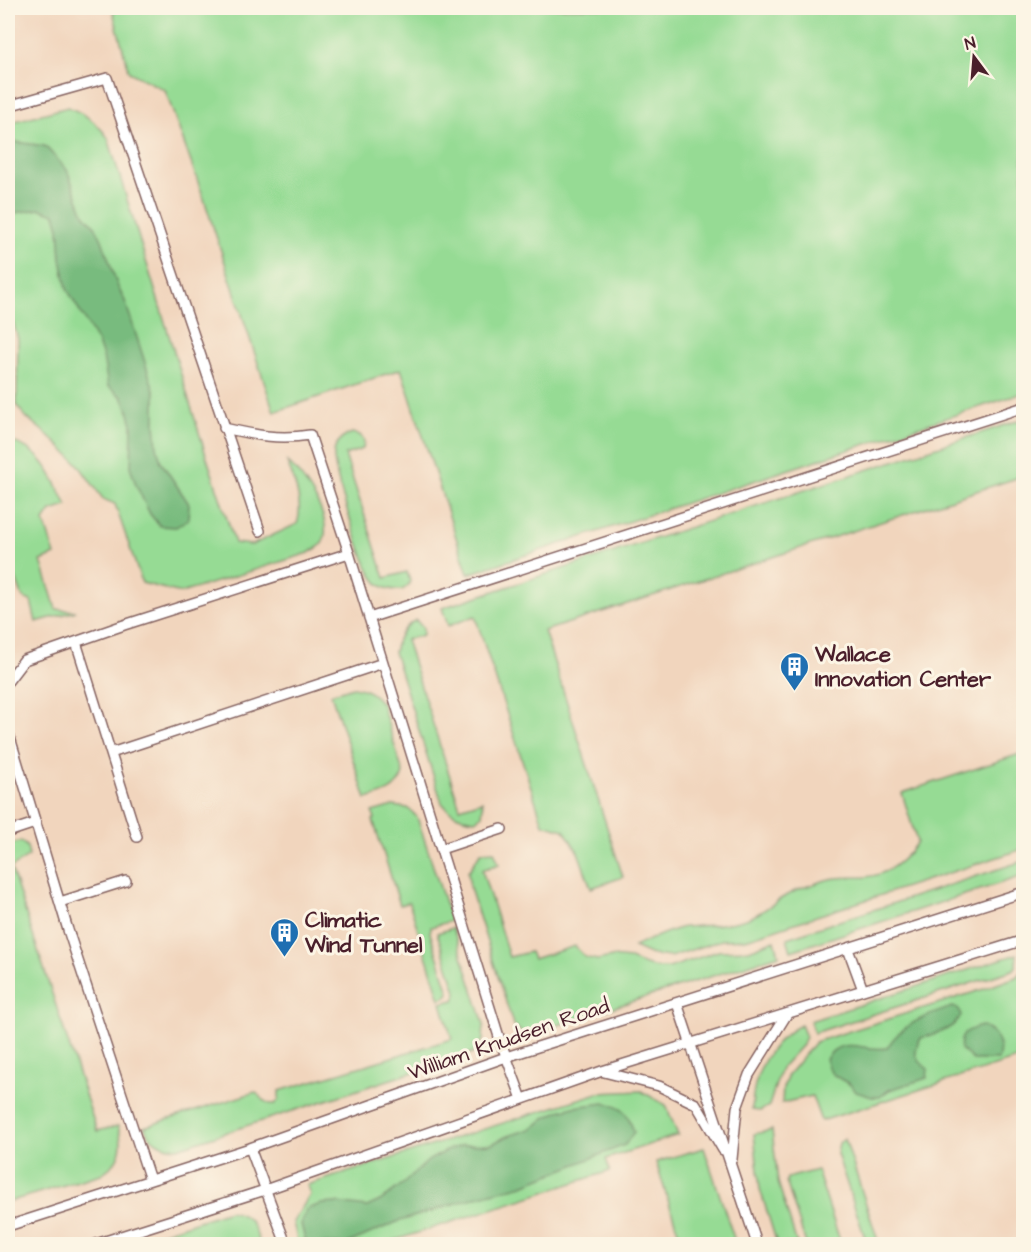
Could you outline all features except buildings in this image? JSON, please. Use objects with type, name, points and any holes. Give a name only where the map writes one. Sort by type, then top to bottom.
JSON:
[{"type":"lane","points":[[8,106],[107,78],[260,531]]},
{"type":"lane","points":[[369,618],[1023,407]]},
{"type":"lane","points":[[224,428],[268,438],[310,435],[506,1057],[522,1099]]},
{"type":"lane","points":[[8,681],[24,660],[124,625],[349,553]]},
{"type":"lane","points":[[76,642],[137,837]]},
{"type":"lane","points":[[111,753],[383,663]]},
{"type":"lane","points":[[8,731],[35,823],[150,1180]]},
{"type":"lane","points":[[8,832],[35,823]]},
{"type":"lane","points":[[441,849],[502,829]]},
{"type":"lane","points":[[60,902],[126,881]]},
{"type":"lane","name":"William Knudsen Road","points":[[8,1226],[250,1148],[506,1057],[1023,893]]},
{"type":"lane","points":[[96,1245],[265,1190],[602,1071],[1023,940]]},
{"type":"lane","points":[[848,948],[862,990]]},
{"type":"lane","points":[[677,1002],[757,1245]]},
{"type":"lane","points":[[732,1165],[737,1108],[749,1075],[787,1014]]},
{"type":"lane","points":[[602,1071],[659,1086],[696,1104],[732,1165]]},
{"type":"lane","points":[[250,1148],[285,1245]]},
{"type":"shaded area","points":[[8,8],[1023,8],[1023,1244],[8,1244]]},
{"type":"green space","points":[[112,8],[1023,8],[1023,393],[468,574],[401,369],[274,412],[203,196],[165,90],[129,72]]},
{"type":"green space","points":[[68,107],[90,119],[108,138],[235,543],[252,545],[297,524],[299,500],[287,462],[309,488],[322,512],[325,524],[325,535],[321,545],[309,553],[181,593],[142,583],[115,504],[103,499],[78,464],[17,406],[18,339],[8,304],[8,123]]},
{"type":"green space","points":[[8,141],[45,146],[67,170],[84,214],[95,226],[102,240],[155,393],[157,447],[161,462],[189,504],[188,519],[176,527],[160,526],[150,514],[136,485],[131,470],[132,424],[128,410],[122,397],[108,386],[103,356],[97,341],[67,289],[55,214],[40,209],[8,214]]},
{"type":"green space","points":[[1023,419],[1023,476],[544,631],[623,877],[591,888],[578,852],[564,830],[543,824],[475,616],[448,626],[442,608]]},
{"type":"green space","points":[[352,433],[360,435],[364,441],[363,449],[345,455],[385,578],[407,572],[410,581],[408,586],[402,590],[381,586],[376,581],[364,558],[350,518],[338,478],[334,453],[340,440]]},
{"type":"green space","points":[[8,441],[19,444],[38,457],[57,485],[67,506],[51,511],[44,521],[55,555],[41,561],[56,609],[76,611],[36,622],[31,601],[23,598],[8,557]]},
{"type":"green space","points":[[416,620],[423,628],[423,635],[406,640],[460,808],[482,801],[482,815],[475,820],[457,815],[442,803],[394,652],[401,633]]},
{"type":"green space","points":[[353,687],[370,692],[382,704],[403,773],[394,788],[366,799],[331,694]]},
{"type":"green space","points":[[1023,753],[1023,849],[746,939],[722,940],[670,957],[652,955],[634,947],[679,928],[726,924],[746,919],[791,893],[826,880],[874,876],[889,870],[902,860],[917,842],[902,793]]},
{"type":"green space","points":[[393,806],[408,808],[417,817],[451,921],[431,927],[430,933],[449,992],[440,999],[409,902],[400,905],[373,820],[375,819],[372,812]]},
{"type":"green space","points":[[21,841],[27,847],[29,856],[11,868],[97,1131],[118,1126],[121,1148],[117,1160],[101,1174],[8,1202],[8,845]]},
{"type":"green space","points":[[494,851],[499,864],[482,870],[509,957],[530,952],[533,959],[575,946],[585,957],[597,960],[612,957],[630,959],[658,968],[669,968],[718,951],[749,950],[775,940],[779,955],[530,1034],[520,1031],[513,1024],[470,888],[468,872],[481,852]]},
{"type":"green space","points":[[1023,861],[1023,876],[791,951],[787,938]]},
{"type":"green space","points":[[453,928],[484,1024],[483,1040],[475,1052],[178,1148],[158,1143],[147,1132],[144,1127],[255,1092],[266,1102],[275,1104],[279,1099],[279,1091],[452,1039],[441,1003],[454,1000],[457,994],[437,933]]},
{"type":"green space","points":[[1017,954],[1016,967],[1013,970],[814,1033],[810,1021]]},
{"type":"green space","points":[[1023,970],[1023,1057],[821,1121],[812,1096],[782,1103],[783,1088],[788,1075],[815,1042],[981,990],[1016,977]]},
{"type":"green space","points":[[952,1007],[959,1009],[961,1016],[957,1021],[943,1031],[921,1038],[917,1047],[918,1059],[928,1069],[927,1078],[889,1090],[880,1097],[872,1097],[856,1092],[848,1083],[835,1076],[828,1067],[826,1059],[839,1047],[887,1048],[907,1027]]},
{"type":"green space","points":[[801,1025],[806,1037],[802,1045],[781,1068],[769,1106],[760,1111],[752,1110],[755,1085],[764,1061],[780,1040]]},
{"type":"green space","points":[[982,1026],[998,1040],[1000,1048],[998,1060],[973,1060],[961,1049],[963,1036]]},
{"type":"green space","points":[[641,1091],[666,1105],[678,1135],[606,1159],[610,1171],[383,1244],[298,1244],[293,1222],[310,1195],[307,1185],[598,1093]]},
{"type":"green space","points":[[604,1103],[621,1109],[629,1120],[634,1132],[625,1145],[523,1185],[397,1222],[346,1244],[311,1244],[305,1240],[301,1224],[307,1209],[321,1204],[336,1203],[367,1207],[380,1201],[429,1160],[448,1150],[463,1145],[492,1144],[533,1128],[545,1118],[559,1111]]},
{"type":"green space","points":[[772,1130],[778,1182],[797,1244],[777,1244],[760,1189],[754,1134]]},
{"type":"green space","points":[[845,1139],[879,1244],[867,1244],[837,1154],[839,1143]]},
{"type":"green space","points":[[704,1148],[736,1244],[682,1244],[656,1162]]},
{"type":"green space","points":[[817,1170],[841,1244],[806,1244],[786,1181],[787,1178]]},
{"type":"green space","points":[[229,1211],[248,1218],[256,1231],[260,1244],[128,1244]]},
{"type":"place","name":"Wallace Innovation Center","points":[[794,692]]},
{"type":"place","name":"Climatic Wind Tunnel","points":[[284,958]]}]
